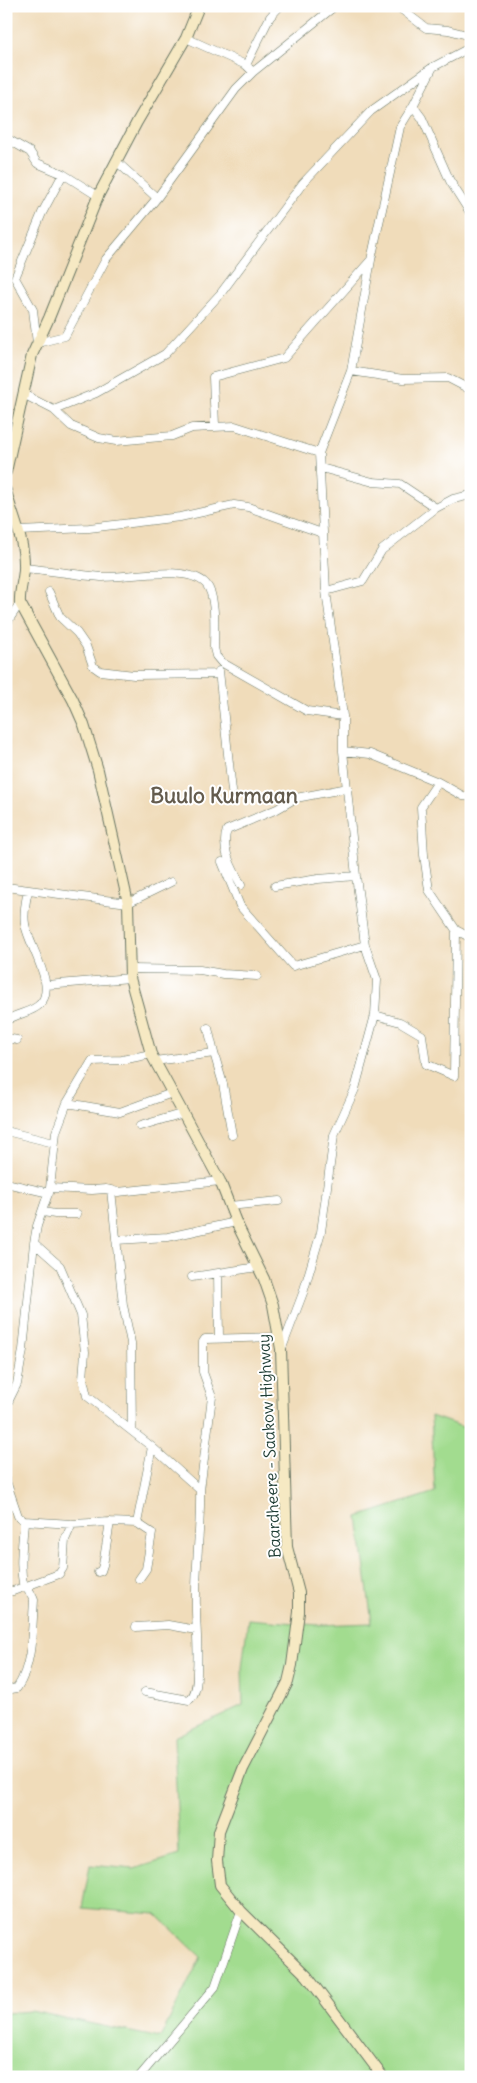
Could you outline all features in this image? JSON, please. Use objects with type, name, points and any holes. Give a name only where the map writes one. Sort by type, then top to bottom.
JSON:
[{"type":"main road","points":[[6,472],[26,373],[37,343],[98,196],[137,122],[186,38],[199,6]]},
{"type":"main road","points":[[6,491],[11,514],[18,531],[24,568],[19,590],[20,603]]},
{"type":"main road","name":"Baardheere - Saakow Highway","points":[[20,603],[61,676],[84,725],[98,770],[128,903],[130,974],[153,1058],[220,1181],[236,1222],[258,1267],[273,1306],[281,1349],[287,1548],[299,1593],[299,1612],[288,1682],[243,1769],[219,1831],[218,1861],[220,1885],[241,1911],[307,1976],[383,2077]]},
{"type":"street","points":[[246,64],[270,17],[280,6]]},
{"type":"street","points":[[15,278],[33,310],[37,343],[65,336],[106,259],[157,198],[236,89],[253,72],[335,6]]},
{"type":"street","points":[[397,6],[426,28],[448,30],[471,36]]},
{"type":"street","points":[[186,38],[246,64],[253,72]]},
{"type":"street","points":[[54,410],[96,393],[165,354],[221,293],[304,183],[371,110],[433,67],[471,47]]},
{"type":"street","points":[[281,1349],[303,1293],[321,1232],[334,1135],[355,1089],[375,1015],[378,980],[365,945],[356,876],[343,751],[343,716],[326,591],[319,453],[351,371],[371,260],[400,127],[433,67]]},
{"type":"street","points":[[413,106],[422,118],[450,181],[471,214]]},
{"type":"street","points":[[6,138],[30,152],[37,163],[63,174],[98,196]]},
{"type":"street","points":[[116,161],[157,198]]},
{"type":"street","points":[[15,278],[42,213],[63,174]]},
{"type":"street","points":[[215,426],[213,377],[284,358],[371,260]]},
{"type":"street","points":[[6,278],[15,278]]},
{"type":"street","points":[[351,371],[403,379],[448,378],[471,390]]},
{"type":"street","points":[[23,394],[54,410],[71,426],[99,438],[116,441],[172,436],[192,428],[236,426],[319,453]]},
{"type":"street","points":[[321,468],[373,482],[400,484],[436,508]]},
{"type":"street","points":[[326,591],[363,581],[382,550],[436,508],[453,499],[471,495]]},
{"type":"street","points":[[18,531],[89,528],[180,517],[234,504],[248,507],[322,533]]},
{"type":"street","points":[[24,568],[101,577],[183,574],[200,578],[208,586],[212,600],[214,648],[216,656],[221,662],[308,711],[343,716]]},
{"type":"street","points":[[49,592],[60,617],[77,633],[86,646],[93,666],[100,671],[134,675],[219,674]]},
{"type":"street","points":[[6,624],[20,603]]},
{"type":"street","points":[[221,662],[219,674],[232,791]]},
{"type":"street","points":[[343,751],[370,754],[438,782],[463,796],[471,797]]},
{"type":"street","points":[[438,782],[421,807],[424,855],[430,890],[456,930],[471,938]]},
{"type":"street","points":[[241,885],[225,846],[224,839],[227,830],[277,809],[296,798],[348,788]]},
{"type":"street","points":[[222,862],[240,906],[293,966],[365,945]]},
{"type":"street","points":[[275,886],[318,879],[356,876]]},
{"type":"street","points":[[6,887],[128,903],[171,882]]},
{"type":"street","points":[[6,1021],[38,1006],[42,1002],[47,985],[25,925],[28,890]]},
{"type":"street","points":[[375,1015],[400,1022],[422,1035],[426,1064],[454,1076],[456,930]]},
{"type":"street","points":[[47,985],[130,974],[200,970],[222,974],[257,976]]},
{"type":"street","points":[[208,1028],[222,1077],[232,1135]]},
{"type":"street","points":[[6,1038],[17,1040]]},
{"type":"street","points":[[6,1406],[17,1384],[23,1350],[34,1243],[50,1190],[56,1132],[67,1103],[92,1062],[214,1053]]},
{"type":"street","points":[[67,1103],[120,1112],[172,1093]]},
{"type":"street","points":[[140,1126],[184,1113]]},
{"type":"street","points":[[6,1131],[54,1142]]},
{"type":"street","points":[[6,1183],[50,1190],[111,1190],[118,1192],[220,1181]]},
{"type":"street","points":[[111,1190],[124,1305],[131,1343],[132,1431]]},
{"type":"street","points":[[229,1206],[279,1201]]},
{"type":"street","points":[[43,1212],[77,1214]]},
{"type":"street","points":[[116,1240],[168,1237],[236,1222]]},
{"type":"street","points":[[34,1243],[60,1266],[81,1315],[85,1352],[83,1379],[87,1396],[152,1447],[200,1490]]},
{"type":"street","points":[[192,1277],[258,1267]]},
{"type":"street","points":[[218,1274],[219,1338]]},
{"type":"street","points":[[145,1692],[189,1700],[192,1697],[198,1670],[196,1630],[200,1490],[212,1397],[203,1372],[202,1344],[205,1339],[279,1337]]},
{"type":"street","points":[[137,1523],[152,1447]]},
{"type":"street","points":[[6,1480],[18,1516],[24,1521],[72,1524],[137,1523],[152,1533],[146,1569],[139,1579]]},
{"type":"street","points":[[6,1690],[17,1688],[24,1678],[34,1600],[24,1586],[22,1557],[24,1521]]},
{"type":"street","points":[[98,1572],[101,1571],[103,1566],[110,1522]]},
{"type":"street","points":[[6,1591],[13,1591],[59,1574],[63,1568],[65,1540],[72,1524]]},
{"type":"street","points":[[136,1627],[168,1625],[196,1630]]},
{"type":"street","points":[[139,2077],[215,1986],[241,1911]]},
{"type":"green space","points":[[431,1416],[471,1430],[471,2077],[6,2077],[6,2013],[31,2011],[160,2038],[201,1957],[156,1914],[82,1908],[90,1865],[134,1869],[179,1855],[174,1737],[243,1705],[242,1668],[248,1619],[318,1625],[372,1623],[358,1517],[435,1492]]},
{"type":"district","name":"Buulo Kurmaan","points":[[224,795]]}]
